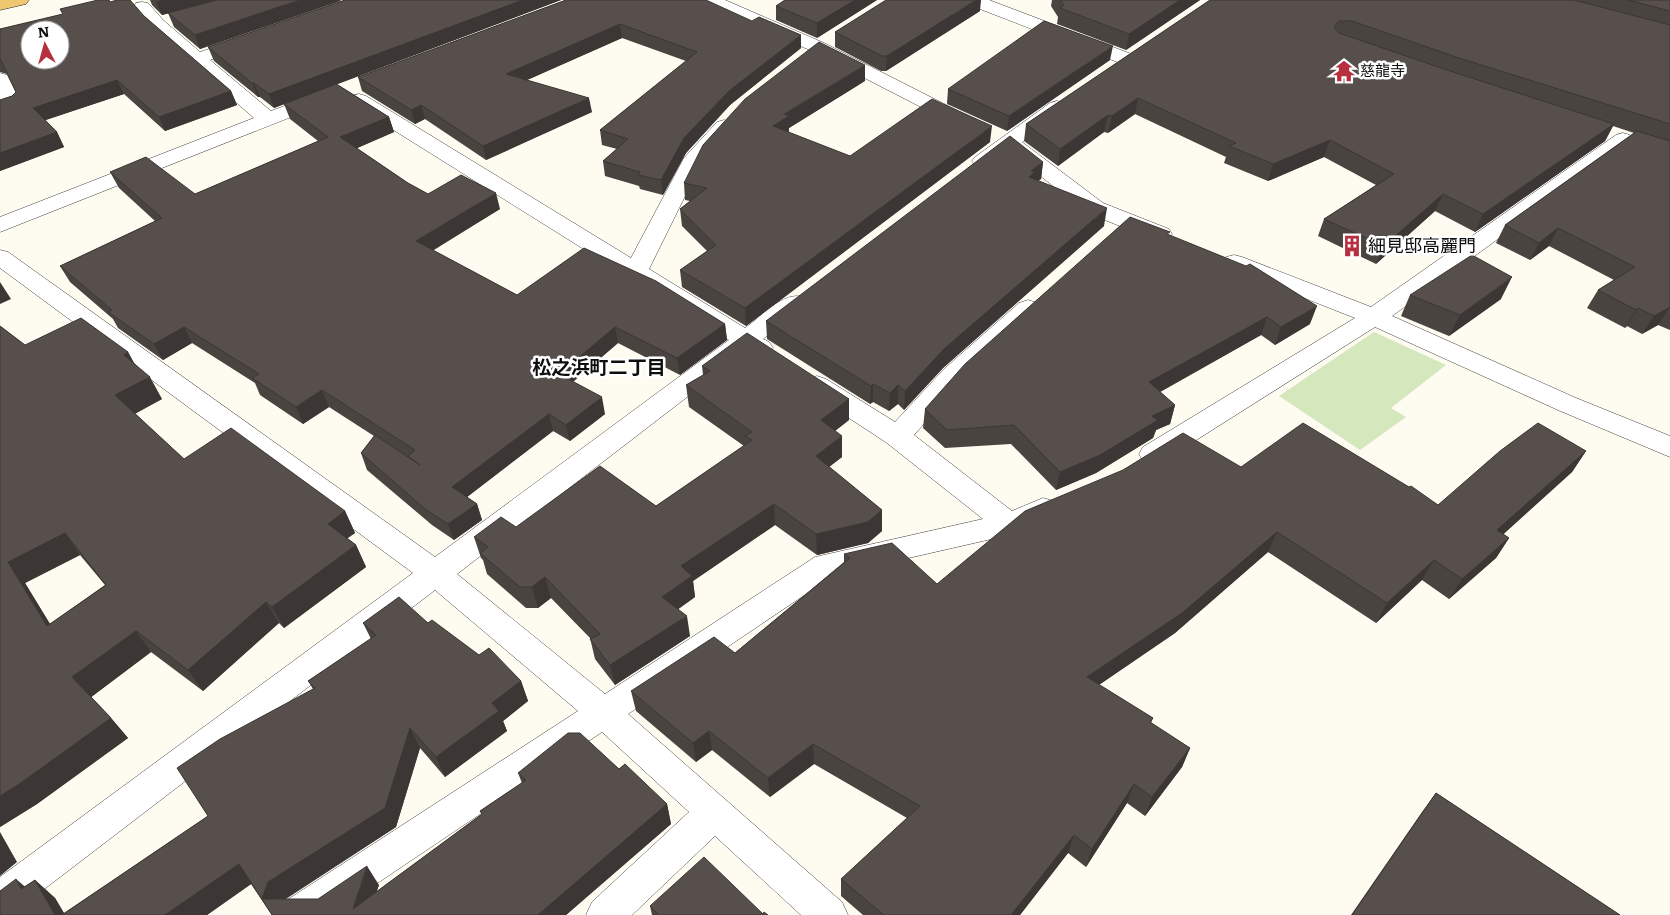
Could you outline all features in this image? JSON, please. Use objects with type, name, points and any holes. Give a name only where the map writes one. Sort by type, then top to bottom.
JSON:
[{"type":"main road","points":[[0,5],[20,0]]},
{"type":"street","points":[[710,0],[818,47],[925,103],[991,133],[1096,208],[1182,242]]},
{"type":"street","points":[[973,0],[1127,59]]},
{"type":"street","points":[[142,7],[157,24],[199,58],[268,120]]},
{"type":"street","points":[[157,24],[176,18]]},
{"type":"street","points":[[199,58],[264,36]]},
{"type":"street","points":[[1103,76],[1150,43]]},
{"type":"street","points":[[0,79],[12,105],[0,109]]},
{"type":"street","points":[[0,225],[351,87],[636,271],[897,436],[1009,524]]},
{"type":"street","points":[[960,177],[991,133],[1079,92]]},
{"type":"street","points":[[636,271],[694,158],[738,110]]},
{"type":"street","points":[[1132,466],[1374,317],[1623,139]]},
{"type":"street","points":[[1105,240],[1126,220]]},
{"type":"street","points":[[1218,256],[1374,317],[1558,400],[1670,447]]},
{"type":"street","points":[[0,257],[435,573],[603,712],[829,915]]},
{"type":"street","points":[[0,900],[818,285]]},
{"type":"street","points":[[897,436],[953,375],[1047,291]]},
{"type":"street","points":[[298,915],[826,565],[1009,524],[1072,497]]},
{"type":"street","points":[[605,915],[714,812]]},
{"type":"green space","points":[[1374,332],[1446,365],[1391,408],[1406,417],[1360,450],[1279,396]]},
{"type":"building","points":[[98,0],[109,0],[110,2],[130,0],[144,16],[231,91],[159,117],[117,80],[33,108],[57,132],[0,153],[0,100],[12,96],[16,92],[0,60],[0,29],[20,24],[20,70],[70,70],[70,20],[38,20],[63,14],[60,9]]},
{"type":"building","points":[[217,0],[300,0],[195,35],[168,13]]},
{"type":"building","points":[[345,0],[523,0],[269,94],[252,83],[208,47]]},
{"type":"building","points":[[566,0],[706,0],[752,21],[759,17],[801,35],[729,91],[684,138],[661,180],[638,175],[640,172],[603,161],[628,139],[600,130],[697,52],[620,24],[506,74],[589,98],[483,146],[421,105],[411,110],[358,77]]},
{"type":"building","points":[[785,0],[855,0],[817,23],[776,6]]},
{"type":"building","points":[[886,0],[976,0],[887,56],[882,56],[835,32]]},
{"type":"building","points":[[1060,0],[1180,0],[1129,34],[1060,8],[1064,5]]},
{"type":"building","points":[[1210,0],[1574,0],[1670,25],[1670,124],[1459,58],[1352,21],[1339,21],[1334,27],[1339,33],[1614,124],[1483,214],[1443,194],[1384,246],[1324,219],[1394,174],[1330,140],[1273,164],[1229,146],[1236,143],[1138,98],[1112,116],[1108,115],[1060,149],[1026,124]]},
{"type":"building","points":[[1628,0],[1670,0],[1670,11]]},
{"type":"building","points":[[1044,21],[1113,46],[1009,116],[948,89]]},
{"type":"building","points":[[819,42],[865,65],[784,114],[789,116],[773,126],[850,156],[932,99],[992,126],[745,308],[680,270],[716,245],[680,209],[707,188],[684,183],[703,145],[745,99]]},
{"type":"building","points":[[336,84],[389,117],[340,137],[408,183],[428,194],[461,175],[496,193],[416,241],[517,295],[584,248],[656,281],[725,324],[677,358],[615,327],[559,374],[602,397],[566,425],[549,414],[452,487],[477,504],[448,524],[425,509],[361,453],[375,435],[420,465],[408,456],[415,450],[322,390],[296,407],[252,378],[259,374],[184,327],[154,344],[108,312],[112,310],[60,266],[162,218],[110,172],[146,157],[195,194],[328,137],[284,104]]},
{"type":"building","points":[[1637,131],[1670,141],[1670,307],[1654,316],[1638,308],[1636,310],[1598,290],[1635,267],[1558,228],[1539,243],[1505,225]]},
{"type":"building","points":[[1010,136],[1043,162],[1031,171],[1035,172],[1029,177],[1107,208],[944,349],[905,391],[898,385],[890,393],[873,384],[871,386],[766,321]]},
{"type":"building","points":[[1130,217],[1170,232],[1167,234],[1246,266],[1250,264],[1317,306],[1281,327],[1267,317],[1149,382],[1175,405],[1152,416],[1158,420],[1100,455],[1060,472],[1014,425],[947,430],[925,409],[965,364]]},
{"type":"building","points":[[1472,255],[1512,277],[1460,315],[1410,295]]},
{"type":"building","points":[[81,318],[128,352],[124,355],[150,377],[115,395],[184,459],[231,428],[345,511],[328,524],[356,545],[272,607],[266,602],[188,670],[136,631],[72,677],[111,718],[0,796],[0,326],[25,345]],"holes":[[[65,533],[106,585],[47,626],[8,562]]]},
{"type":"building","points":[[747,333],[849,399],[821,420],[842,436],[816,456],[882,510],[868,522],[816,534],[774,504],[681,566],[692,576],[662,597],[687,616],[610,665],[590,639],[600,634],[545,577],[532,587],[520,587],[480,553],[488,547],[474,537],[501,517],[516,527],[600,466],[656,506],[752,440],[745,436],[752,432],[686,385],[710,371],[702,366]]},
{"type":"building","points":[[1303,423],[1409,487],[1411,486],[1438,505],[1500,451],[1538,423],[1586,451],[1497,530],[1509,538],[1462,579],[1434,560],[1387,603],[1277,532],[1182,613],[1087,677],[1153,718],[1150,722],[1190,748],[1152,797],[1134,784],[1092,849],[1074,835],[1011,915],[884,915],[841,879],[920,806],[813,744],[768,778],[709,731],[693,743],[631,691],[714,637],[735,653],[850,558],[844,554],[892,543],[937,584],[1025,511],[1123,470],[1183,433],[1241,467]]},
{"type":"building","points":[[399,597],[428,623],[432,620],[479,655],[489,648],[521,681],[492,703],[499,711],[436,757],[410,728],[385,808],[268,882],[262,899],[318,899],[367,866],[353,909],[482,814],[480,811],[526,780],[518,773],[568,733],[580,733],[619,769],[625,764],[667,804],[538,915],[272,915],[239,864],[165,915],[62,915],[208,816],[177,768],[220,739],[315,688],[308,681],[376,635],[363,623]]},
{"type":"building","points":[[1436,793],[1620,915],[1352,915]]},
{"type":"building","points":[[704,857],[763,914],[764,912],[768,915],[659,915],[650,906]]},
{"type":"building","points":[[16,879],[21,889],[35,880],[55,915],[0,915],[0,891]]},
{"type":"place","name":"慈龍寺","points":[[1344,71]]},
{"type":"place","name":"細見邸高麗門","points":[[1352,246]]},
{"type":"district","name":"松之浜町二丁目","points":[[599,367]]}]
